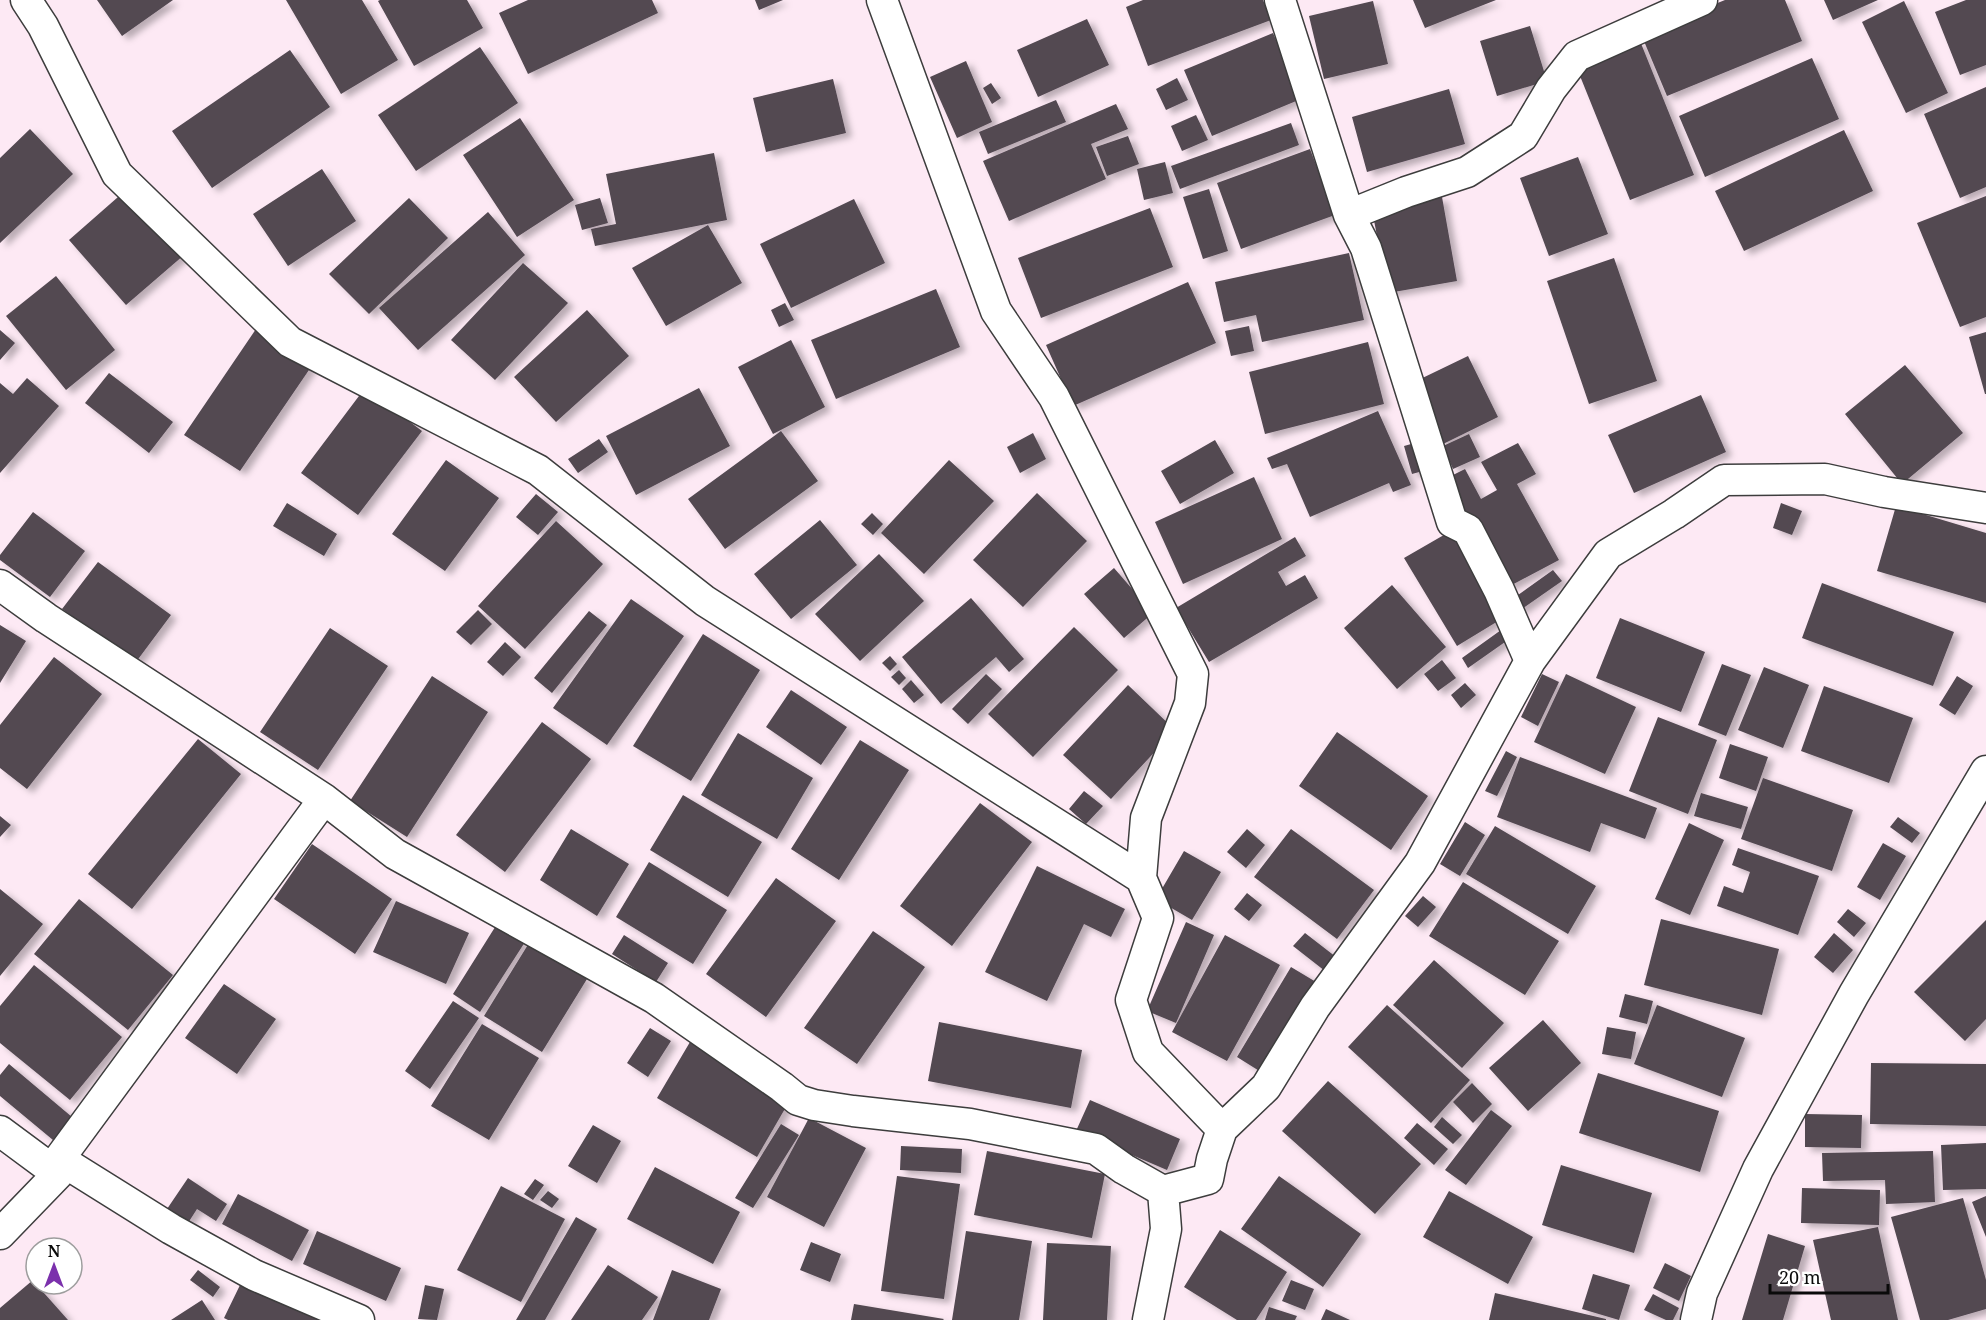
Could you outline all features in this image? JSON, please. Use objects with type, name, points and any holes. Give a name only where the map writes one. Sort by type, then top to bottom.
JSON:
[{"type":"street","points":[[26,0],[43,26],[117,174],[290,342],[538,470],[705,601],[1141,878]]},
{"type":"street","points":[[882,0],[996,311],[1054,397],[1194,674],[1190,703],[1146,818],[1141,878],[1158,918],[1131,1000],[1148,1052],[1222,1129]]},
{"type":"street","points":[[1280,0],[1349,216],[1366,248],[1452,522],[1468,530],[1499,590],[1530,661]]},
{"type":"street","points":[[1349,216],[1406,192],[1467,172],[1523,136],[1551,89],[1578,56],[1702,0]]},
{"type":"street","points":[[1166,1229],[1208,1179],[1222,1129],[1266,1087],[1315,1007],[1420,863],[1530,661],[1608,554],[1724,480],[1825,478],[1884,492],[1986,508]]},
{"type":"street","points":[[0,585],[46,618],[324,799],[395,854],[654,998],[782,1086],[798,1100],[853,1111],[970,1125],[1096,1149],[1124,1169],[1163,1191],[1208,1179]]},
{"type":"street","points":[[1696,1320],[1702,1293],[1758,1169],[1854,994],[1986,771]]},
{"type":"street","points":[[0,1234],[58,1166],[324,799]]},
{"type":"street","points":[[0,1131],[58,1166],[254,1275],[359,1320]]},
{"type":"street","points":[[1148,1320],[1166,1229],[1163,1191]]},
{"type":"building","points":[[97,0],[173,0],[122,36]]},
{"type":"building","points":[[286,0],[362,0],[398,60],[341,94]]},
{"type":"building","points":[[467,0],[483,28],[414,66],[378,1]]},
{"type":"building","points":[[528,0],[652,0],[658,13],[528,74],[499,13]]},
{"type":"building","points":[[755,0],[783,0],[759,10]]},
{"type":"building","points":[[1143,0],[1263,0],[1271,20],[1148,66],[1126,7]]},
{"type":"building","points":[[1413,0],[1496,0],[1425,28]]},
{"type":"building","points":[[1725,0],[1785,0],[1802,41],[1667,96],[1641,34]]},
{"type":"building","points":[[1824,0],[1878,0],[1833,20]]},
{"type":"building","points":[[1966,0],[1986,0],[1986,65],[1960,75],[1935,12]]},
{"type":"building","points":[[1373,1],[1388,64],[1324,79],[1309,16]]},
{"type":"building","points":[[1904,1],[1948,93],[1906,113],[1862,22]]},
{"type":"building","points":[[1087,19],[1109,65],[1038,97],[1017,50]]},
{"type":"building","points":[[1530,26],[1547,81],[1497,96],[1480,41]]},
{"type":"building","points":[[1273,33],[1301,99],[1212,136],[1184,70]]},
{"type":"building","points":[[1640,41],[1694,175],[1630,200],[1576,66]]},
{"type":"building","points":[[480,47],[518,103],[416,171],[378,115]]},
{"type":"building","points":[[290,50],[330,107],[212,188],[172,131]]},
{"type":"building","points":[[1812,58],[1839,119],[1705,177],[1679,116]]},
{"type":"building","points":[[966,61],[992,122],[957,138],[930,77]]},
{"type":"building","points":[[1177,78],[1188,100],[1166,110],[1156,89]]},
{"type":"building","points":[[833,79],[846,133],[766,152],[753,98]]},
{"type":"building","points":[[991,83],[1001,98],[992,104],[983,88]]},
{"type":"building","points":[[1986,87],[1986,187],[1960,198],[1924,114]]},
{"type":"building","points":[[1449,89],[1465,144],[1367,172],[1352,117]]},
{"type":"building","points":[[1056,100],[1066,122],[988,154],[979,132]]},
{"type":"building","points":[[1116,104],[1128,129],[1091,144],[1106,179],[1009,221],[983,161]]},
{"type":"building","points":[[1196,115],[1208,140],[1182,151],[1171,126]]},
{"type":"building","points":[[520,118],[574,200],[517,237],[463,155]]},
{"type":"building","points":[[1291,123],[1299,145],[1180,189],[1171,166]]},
{"type":"building","points":[[30,129],[73,174],[0,243],[0,158]]},
{"type":"building","points":[[1844,130],[1873,191],[1744,251],[1715,191]]},
{"type":"building","points":[[1128,136],[1139,164],[1107,176],[1096,147]]},
{"type":"building","points":[[1310,149],[1335,215],[1241,249],[1217,183]]},
{"type":"building","points":[[714,153],[727,220],[595,246],[591,229],[616,224],[606,174]]},
{"type":"building","points":[[1578,157],[1608,234],[1549,256],[1520,178]]},
{"type":"building","points":[[1165,162],[1173,193],[1144,200],[1137,169]]},
{"type":"building","points":[[322,169],[356,221],[288,266],[253,214]]},
{"type":"building","points":[[1209,189],[1228,251],[1203,259],[1183,197]]},
{"type":"building","points":[[126,190],[184,255],[126,305],[69,240]]},
{"type":"building","points":[[1986,196],[1986,317],[1960,327],[1917,223]]},
{"type":"building","points":[[1442,197],[1457,281],[1388,293],[1372,210]]},
{"type":"building","points":[[409,198],[448,238],[369,314],[329,274]]},
{"type":"building","points":[[600,198],[608,223],[582,230],[575,205]]},
{"type":"building","points":[[854,199],[885,263],[791,308],[760,244]]},
{"type":"building","points":[[1150,208],[1173,267],[1041,318],[1018,258]]},
{"type":"building","points":[[488,212],[525,255],[418,350],[379,308]]},
{"type":"building","points":[[708,225],[742,283],[666,326],[632,268]]},
{"type":"building","points":[[1349,253],[1364,320],[1262,342],[1256,315],[1224,322],[1215,282]]},
{"type":"building","points":[[1614,258],[1657,381],[1589,404],[1547,281]]},
{"type":"building","points":[[523,263],[568,303],[495,380],[451,340]]},
{"type":"building","points":[[56,276],[115,350],[66,390],[6,316]]},
{"type":"building","points":[[1188,282],[1216,343],[1073,406],[1046,345]]},
{"type":"building","points":[[936,289],[960,347],[836,399],[811,340]]},
{"type":"building","points":[[785,303],[794,320],[779,327],[771,310]]},
{"type":"building","points":[[587,310],[629,356],[556,422],[514,377]]},
{"type":"building","points":[[1249,326],[1254,351],[1231,356],[1225,331]]},
{"type":"building","points":[[256,329],[311,367],[240,471],[184,435]]},
{"type":"building","points":[[0,330],[15,343],[0,360]]},
{"type":"building","points":[[1986,332],[1986,394],[1985,394],[1969,337]]},
{"type":"building","points":[[791,340],[825,407],[773,434],[738,367]]},
{"type":"building","points":[[1368,342],[1384,404],[1265,434],[1249,372]]},
{"type":"building","points":[[1468,356],[1498,417],[1441,445],[1410,384]]},
{"type":"building","points":[[1905,365],[1963,433],[1902,484],[1845,414]]},
{"type":"building","points":[[109,373],[173,422],[149,453],[85,403]]},
{"type":"building","points":[[27,378],[59,406],[0,473],[0,383],[13,394]]},
{"type":"building","points":[[365,388],[422,431],[358,515],[301,473]]},
{"type":"building","points":[[699,388],[730,446],[636,495],[606,436]]},
{"type":"building","points":[[1701,395],[1726,452],[1634,493],[1608,435]]},
{"type":"building","points":[[1378,411],[1411,485],[1393,492],[1389,483],[1310,517],[1287,464],[1272,469],[1267,458]]},
{"type":"building","points":[[781,431],[818,481],[725,549],[688,499]]},
{"type":"building","points":[[1033,433],[1046,459],[1020,473],[1007,447]]},
{"type":"building","points":[[1469,434],[1480,457],[1453,469],[1443,446]]},
{"type":"building","points":[[599,439],[608,452],[578,473],[568,459]]},
{"type":"building","points":[[1215,440],[1234,473],[1180,504],[1161,471]]},
{"type":"building","points":[[1422,441],[1430,469],[1412,474],[1404,446]]},
{"type":"building","points":[[1518,443],[1536,474],[1517,484],[1559,560],[1508,587],[1467,512],[1460,516],[1441,481],[1465,469],[1481,499],[1497,490],[1481,462]]},
{"type":"building","points":[[446,460],[499,498],[445,571],[392,534]]},
{"type":"building","points":[[949,460],[994,501],[924,574],[881,533]]},
{"type":"building","points":[[1254,477],[1282,539],[1183,584],[1155,522]]},
{"type":"building","points":[[1037,493],[1087,541],[1023,607],[973,560]]},
{"type":"building","points":[[536,494],[558,512],[538,535],[516,517]]},
{"type":"building","points":[[287,503],[337,534],[324,556],[273,526]]},
{"type":"building","points":[[1781,503],[1802,511],[1792,535],[1773,528]]},
{"type":"building","points":[[1896,506],[1986,533],[1986,603],[1877,571]]},
{"type":"building","points":[[33,512],[85,551],[50,597],[0,560],[0,555]]},
{"type":"building","points":[[872,513],[883,524],[873,535],[861,524]]},
{"type":"building","points":[[820,520],[857,565],[791,619],[754,574]]},
{"type":"building","points":[[556,521],[603,564],[525,649],[478,606]]},
{"type":"building","points":[[1456,528],[1508,615],[1457,646],[1404,558]]},
{"type":"building","points":[[1295,537],[1306,556],[1278,572],[1286,586],[1305,575],[1318,598],[1209,662],[1176,608]]},
{"type":"building","points":[[879,554],[924,601],[860,661],[815,614]]},
{"type":"building","points":[[98,562],[171,615],[136,662],[62,609]]},
{"type":"building","points":[[1114,568],[1153,613],[1124,638],[1084,594]]},
{"type":"building","points":[[1553,570],[1562,581],[1519,611],[1511,600]]},
{"type":"building","points":[[1822,583],[1954,632],[1933,686],[1802,638]]},
{"type":"building","points":[[1392,585],[1446,647],[1397,689],[1344,628]]},
{"type":"building","points":[[971,598],[1024,659],[1009,672],[996,657],[941,704],[902,657]]},
{"type":"building","points":[[631,599],[684,636],[607,745],[553,708]]},
{"type":"building","points":[[478,610],[492,624],[471,645],[456,632]]},
{"type":"building","points":[[589,611],[607,625],[552,693],[534,678]]},
{"type":"building","points":[[1620,618],[1705,652],[1681,712],[1596,678]]},
{"type":"building","points":[[0,625],[26,641],[0,683]]},
{"type":"building","points":[[1508,625],[1515,635],[1468,668],[1462,658]]},
{"type":"building","points":[[1074,627],[1118,670],[1033,757],[988,714]]},
{"type":"building","points":[[330,628],[388,666],[318,770],[260,732]]},
{"type":"building","points":[[703,634],[760,670],[691,781],[633,746]]},
{"type":"building","points":[[505,642],[521,657],[503,676],[487,662]]},
{"type":"building","points":[[890,656],[897,664],[890,671],[882,663]]},
{"type":"building","points":[[54,657],[102,694],[27,789],[0,768],[0,725]]},
{"type":"building","points":[[1442,660],[1456,678],[1438,691],[1424,674]]},
{"type":"building","points":[[1722,664],[1751,675],[1726,736],[1698,725]]},
{"type":"building","points":[[1764,667],[1809,685],[1783,748],[1738,730]]},
{"type":"building","points":[[899,670],[906,678],[899,685],[891,677]]},
{"type":"building","points":[[986,674],[1002,689],[968,724],[952,709]]},
{"type":"building","points":[[1542,674],[1559,682],[1538,726],[1521,717]]},
{"type":"building","points":[[1566,674],[1636,707],[1605,774],[1534,742]]},
{"type":"building","points":[[432,676],[488,712],[407,837],[350,801]]},
{"type":"building","points":[[1957,676],[1973,686],[1955,715],[1939,705]]},
{"type":"building","points":[[911,680],[924,695],[914,703],[902,689]]},
{"type":"building","points":[[1465,683],[1476,695],[1461,708],[1451,695]]},
{"type":"building","points":[[1128,685],[1175,730],[1111,799],[1063,755]]},
{"type":"building","points":[[1824,686],[1913,718],[1889,783],[1801,751]]},
{"type":"building","points":[[791,690],[847,727],[821,765],[766,727]]},
{"type":"building","points":[[1658,717],[1717,740],[1688,814],[1629,791]]},
{"type":"building","points":[[542,722],[591,759],[505,872],[456,835]]},
{"type":"building","points":[[1337,732],[1428,796],[1391,850],[1299,786]]},
{"type":"building","points":[[738,733],[813,778],[777,839],[701,795]]},
{"type":"building","points":[[198,739],[241,774],[132,909],[88,874]]},
{"type":"building","points":[[860,740],[909,770],[839,880],[791,849]]},
{"type":"building","points":[[1730,744],[1768,757],[1756,791],[1719,778]]},
{"type":"building","points":[[1506,751],[1517,757],[1497,796],[1485,791]]},
{"type":"building","points":[[1520,757],[1657,808],[1645,839],[1601,823],[1590,852],[1497,817]]},
{"type":"building","points":[[1763,778],[1853,810],[1832,871],[1741,839]]},
{"type":"building","points":[[1084,791],[1103,806],[1086,824],[1069,809]]},
{"type":"building","points":[[1701,793],[1748,807],[1741,829],[1694,816]]},
{"type":"building","points":[[683,795],[762,842],[728,897],[650,850]]},
{"type":"building","points":[[980,803],[1032,842],[952,946],[900,906]]},
{"type":"building","points":[[0,816],[11,825],[0,837]]},
{"type":"building","points":[[1898,817],[1920,833],[1912,843],[1890,827]]},
{"type":"building","points":[[1465,822],[1485,835],[1460,876],[1440,864]]},
{"type":"building","points":[[1689,823],[1724,840],[1690,915],[1655,899]]},
{"type":"building","points":[[1495,826],[1596,886],[1568,934],[1466,874]]},
{"type":"building","points":[[571,829],[629,864],[597,916],[540,880]]},
{"type":"building","points":[[1247,829],[1265,845],[1246,868],[1227,852]]},
{"type":"building","points":[[1291,829],[1374,890],[1337,939],[1254,877]]},
{"type":"building","points":[[1883,843],[1906,856],[1880,900],[1857,887]]},
{"type":"building","points":[[312,844],[392,899],[355,954],[274,899]]},
{"type":"building","points":[[1738,848],[1819,876],[1798,935],[1717,906],[1724,886],[1743,893],[1750,872],[1732,865]]},
{"type":"building","points":[[1184,851],[1221,872],[1192,920],[1156,899]]},
{"type":"building","points":[[649,862],[727,910],[693,964],[616,917]]},
{"type":"building","points":[[1037,866],[1125,909],[1111,937],[1084,924],[1047,1001],[985,972]]},
{"type":"building","points":[[776,878],[836,921],[766,1017],[706,974]]},
{"type":"building","points":[[1463,882],[1559,941],[1525,995],[1429,936]]},
{"type":"building","points":[[0,889],[43,924],[0,976]]},
{"type":"building","points":[[1247,893],[1262,905],[1249,921],[1234,909]]},
{"type":"building","points":[[1423,896],[1436,907],[1418,927],[1405,916]]},
{"type":"building","points":[[79,899],[173,975],[128,1030],[34,954]]},
{"type":"building","points":[[396,901],[469,933],[446,984],[373,952]]},
{"type":"building","points":[[1848,909],[1866,923],[1854,937],[1837,922]]},
{"type":"building","points":[[1661,919],[1779,949],[1762,1015],[1644,985]]},
{"type":"building","points":[[1986,920],[1986,1019],[1965,1041],[1914,992]]},
{"type":"building","points":[[1186,922],[1214,935],[1176,1023],[1147,1011]]},
{"type":"building","points":[[497,924],[525,942],[480,1012],[453,994]]},
{"type":"building","points":[[873,931],[925,967],[857,1064],[804,1028]]},
{"type":"building","points":[[1305,933],[1336,957],[1325,971],[1293,946]]},
{"type":"building","points":[[1834,933],[1853,950],[1833,973],[1814,957]]},
{"type":"building","points":[[624,935],[668,963],[656,982],[612,954]]},
{"type":"building","points":[[1225,935],[1280,965],[1227,1061],[1172,1032]]},
{"type":"building","points":[[529,943],[587,979],[542,1052],[484,1016]]},
{"type":"building","points":[[1434,960],[1504,1023],[1462,1068],[1393,1005]]},
{"type":"building","points":[[34,965],[122,1037],[70,1100],[0,1043],[0,1006]]},
{"type":"building","points":[[1291,967],[1316,982],[1261,1072],[1237,1057]]},
{"type":"building","points":[[224,984],[276,1019],[237,1074],[185,1038]]},
{"type":"building","points":[[1625,994],[1653,1001],[1647,1024],[1619,1017]]},
{"type":"building","points":[[453,1001],[479,1018],[430,1089],[405,1071]]},
{"type":"building","points":[[1387,1005],[1470,1080],[1431,1123],[1348,1047]]},
{"type":"building","points":[[1657,1005],[1745,1038],[1722,1097],[1634,1064]]},
{"type":"building","points":[[1543,1020],[1581,1063],[1528,1111],[1489,1068]]},
{"type":"building","points":[[939,1022],[1082,1050],[1071,1108],[928,1081]]},
{"type":"building","points":[[482,1024],[539,1058],[489,1140],[431,1106]]},
{"type":"building","points":[[1607,1027],[1636,1032],[1631,1059],[1602,1054]]},
{"type":"building","points":[[650,1028],[671,1041],[648,1077],[627,1063]]},
{"type":"building","points":[[690,1042],[790,1100],[757,1157],[657,1098]]},
{"type":"building","points":[[1871,1063],[1986,1064],[1986,1126],[1870,1124]]},
{"type":"building","points":[[9,1064],[72,1117],[53,1140],[0,1096],[0,1075]]},
{"type":"building","points":[[1598,1073],[1719,1111],[1700,1172],[1579,1133]]},
{"type":"building","points":[[1328,1081],[1421,1164],[1375,1214],[1282,1131]]},
{"type":"building","points":[[1472,1083],[1492,1104],[1473,1123],[1453,1102]]},
{"type":"building","points":[[1090,1100],[1180,1139],[1167,1170],[1076,1131]]},
{"type":"building","points":[[1491,1110],[1512,1126],[1466,1185],[1445,1170]]},
{"type":"building","points":[[1805,1114],[1862,1115],[1861,1148],[1805,1147]]},
{"type":"building","points":[[1442,1117],[1462,1135],[1453,1144],[1434,1127]]},
{"type":"building","points":[[809,1118],[866,1148],[824,1227],[767,1197]]},
{"type":"building","points":[[1417,1123],[1448,1149],[1434,1165],[1404,1138]]},
{"type":"building","points":[[781,1124],[799,1135],[753,1208],[735,1198]]},
{"type":"building","points":[[593,1125],[621,1141],[597,1183],[568,1166]]},
{"type":"building","points":[[1986,1143],[1986,1189],[1943,1190],[1941,1145]]},
{"type":"building","points":[[901,1146],[962,1149],[961,1173],[900,1170]]},
{"type":"building","points":[[987,1151],[1105,1174],[1092,1238],[974,1215]]},
{"type":"building","points":[[1933,1151],[1935,1202],[1886,1204],[1885,1180],[1823,1181],[1822,1153]]},
{"type":"building","points":[[1561,1165],[1652,1193],[1634,1253],[1542,1225]]},
{"type":"building","points":[[655,1167],[740,1212],[713,1264],[627,1219]]},
{"type":"building","points":[[897,1176],[960,1184],[944,1299],[881,1291]]},
{"type":"building","points":[[1279,1176],[1361,1234],[1323,1287],[1241,1229]]},
{"type":"building","points":[[188,1178],[227,1204],[216,1221],[197,1209],[188,1223],[167,1209]]},
{"type":"building","points":[[535,1179],[544,1185],[533,1200],[524,1194]]},
{"type":"building","points":[[501,1186],[565,1219],[521,1302],[457,1270]]},
{"type":"building","points":[[1802,1188],[1880,1190],[1879,1225],[1801,1223]]},
{"type":"building","points":[[548,1191],[559,1199],[552,1208],[540,1200]]},
{"type":"building","points":[[1449,1191],[1533,1237],[1508,1284],[1423,1237]]},
{"type":"building","points":[[238,1194],[309,1230],[292,1261],[222,1224]]},
{"type":"building","points":[[1986,1196],[1986,1237],[1972,1202]]},
{"type":"building","points":[[1963,1198],[1986,1280],[1986,1309],[1948,1320],[1920,1320],[1891,1217]]},
{"type":"building","points":[[576,1217],[597,1229],[545,1320],[516,1320]]},
{"type":"building","points":[[1878,1227],[1898,1320],[1831,1320],[1813,1240]]},
{"type":"building","points":[[1220,1230],[1287,1272],[1256,1320],[1237,1320],[1184,1287]]},
{"type":"building","points":[[317,1231],[401,1268],[386,1301],[303,1264]]},
{"type":"building","points":[[966,1231],[1032,1241],[1019,1320],[952,1320]]},
{"type":"building","points":[[1768,1234],[1805,1246],[1783,1320],[1742,1320]]},
{"type":"building","points":[[811,1242],[841,1254],[830,1282],[800,1270]]},
{"type":"building","points":[[1047,1243],[1111,1246],[1107,1320],[1043,1320]]},
{"type":"building","points":[[1665,1263],[1691,1276],[1679,1301],[1653,1288]]},
{"type":"building","points":[[608,1265],[658,1297],[642,1320],[571,1320]]},
{"type":"building","points":[[198,1270],[220,1287],[213,1297],[190,1280]]},
{"type":"building","points":[[672,1270],[721,1289],[709,1320],[653,1320]]},
{"type":"building","points":[[1593,1274],[1630,1285],[1619,1320],[1582,1309]]},
{"type":"building","points":[[1291,1280],[1314,1289],[1305,1310],[1282,1301]]},
{"type":"building","points":[[241,1283],[319,1320],[228,1320],[224,1318]]},
{"type":"building","points":[[425,1285],[444,1289],[437,1320],[418,1319]]},
{"type":"building","points":[[24,1288],[24,1296],[47,1296],[68,1320],[0,1320],[0,1308]]},
{"type":"building","points":[[1495,1293],[1606,1319],[1606,1320],[1489,1320]]},
{"type":"building","points":[[1653,1294],[1679,1308],[1673,1320],[1666,1320],[1644,1310]]},
{"type":"building","points":[[202,1300],[215,1320],[171,1320]]},
{"type":"building","points":[[854,1304],[944,1319],[851,1320]]},
{"type":"building","points":[[1269,1307],[1297,1316],[1295,1320],[1265,1320]]},
{"type":"building","points":[[1326,1309],[1350,1320],[1321,1320]]}]
